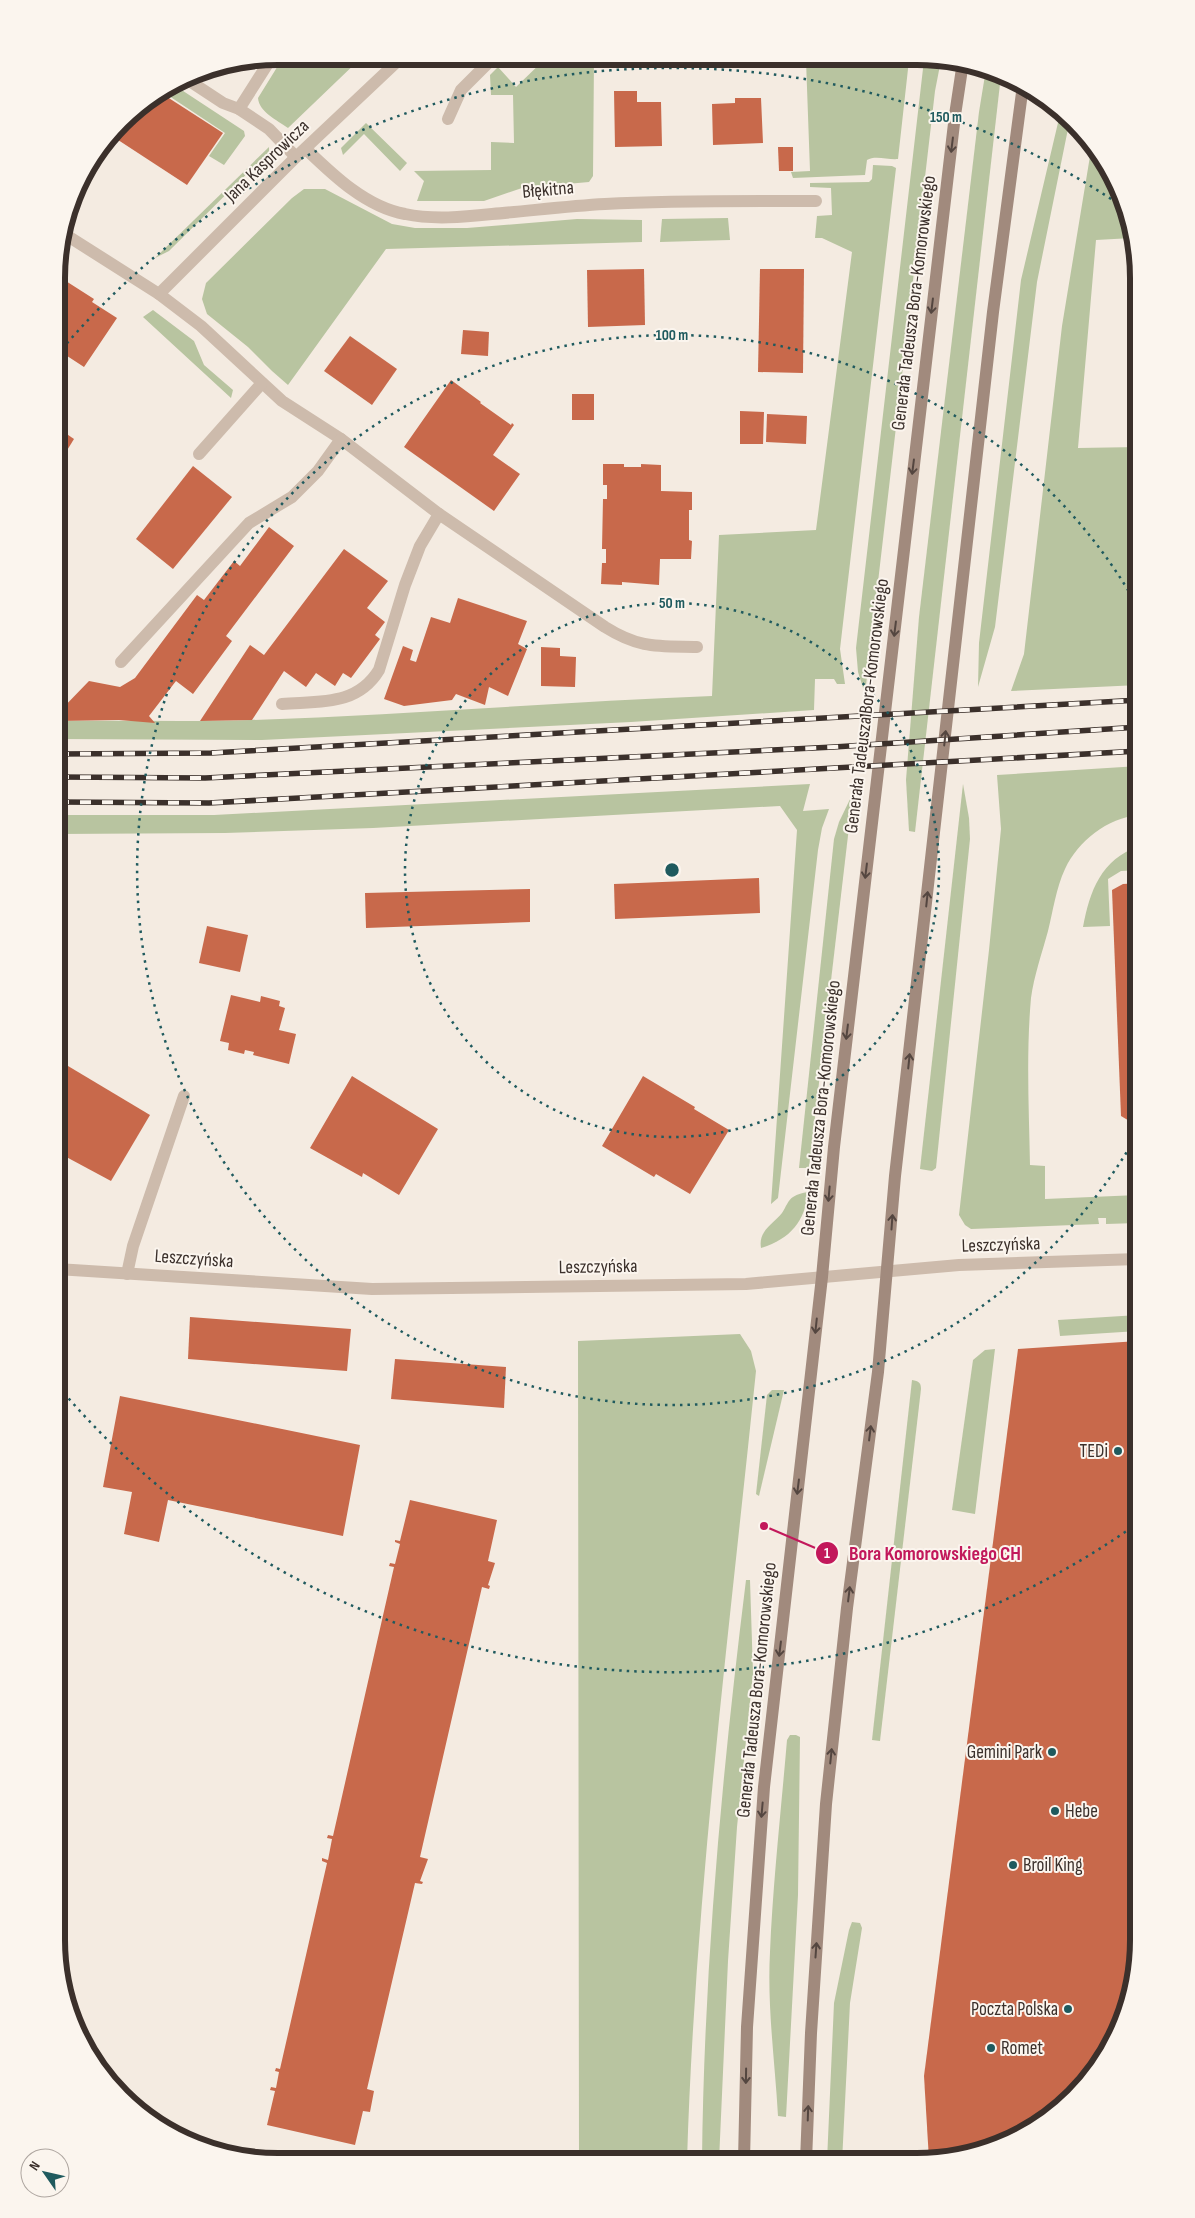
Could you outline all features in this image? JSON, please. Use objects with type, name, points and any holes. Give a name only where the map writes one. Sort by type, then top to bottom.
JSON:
[{"type":"main road","name":"Generała Tadeusza Bora-Komorowskiego","points":[[744,2153],[747,2027],[764,1787],[822,1277],[830,1180],[847,1030],[955,115],[963,70]]},
{"type":"main road","points":[[806,2153],[810,2033],[826,1804],[847,1608],[878,1372],[895,1176],[992,321],[1022,93]]},
{"type":"street","points":[[239,108],[267,65]]},
{"type":"street","name":"Jana Kasprowicza","points":[[159,294],[301,153],[394,65]]},
{"type":"street","points":[[448,119],[461,90],[485,65]]},
{"type":"street","name":"Błękitna","points":[[192,83],[222,103],[239,108],[301,153],[382,207],[405,214],[435,217],[467,216],[605,204],[816,201]]},
{"type":"street","points":[[69,237],[159,294],[201,326],[282,401],[341,439],[439,514],[623,639],[644,646],[697,647]]},
{"type":"street","points":[[199,454],[262,383]]},
{"type":"street","points":[[121,662],[249,523],[292,497],[318,471],[341,439]]},
{"type":"street","points":[[282,704],[346,699],[363,690],[372,682],[379,670],[404,585],[417,554],[439,514]]},
{"type":"street","points":[[127,1274],[133,1246],[184,1096]]},
{"type":"street","name":"Leszczyńska","points":[[65,1270],[372,1289],[719,1285],[959,1265],[1130,1259]]},
{"type":"green space","points":[[278,65],[354,65],[288,128],[265,112],[258,98]]},
{"type":"green space","points":[[539,65],[594,65],[593,176],[589,182],[522,188],[484,201],[417,201],[424,181],[414,171],[491,170],[491,142],[514,143],[513,95],[491,95],[490,75],[498,67],[516,87]]},
{"type":"green space","points":[[806,65],[908,65],[898,159],[874,158],[867,160],[865,175],[793,178],[791,172],[810,171]]},
{"type":"green space","points":[[923,65],[931,65],[940,66],[935,91],[865,694],[858,672],[856,648]]},
{"type":"green space","points":[[985,76],[1000,82],[915,832],[909,831],[906,780],[919,617]]},
{"type":"green space","points":[[180,89],[244,131],[245,136],[224,165],[209,156],[225,133],[168,96]]},
{"type":"green space","points":[[1059,119],[1068,127],[1037,282],[995,627],[978,687],[979,643],[1021,280]]},
{"type":"green space","points":[[366,123],[407,163],[400,171],[364,134],[343,155],[341,148]]},
{"type":"green space","points":[[269,147],[269,152],[169,251],[155,258]]},
{"type":"green space","points":[[1090,154],[1114,196],[1126,238],[1096,240],[1078,448],[1130,447],[1130,685],[1011,691],[1024,654],[1062,326]]},
{"type":"green space","points":[[873,165],[896,168],[840,649],[845,684],[837,684],[834,679],[815,679],[814,710],[631,722],[262,740],[65,739],[65,721],[251,720],[712,696],[719,535],[816,530],[852,252],[822,238],[815,238],[817,216],[832,215],[831,188],[810,187],[810,183],[869,182],[872,179]]},
{"type":"green space","points":[[304,189],[325,189],[392,224],[415,228],[467,228],[577,219],[642,220],[642,242],[386,249],[288,385],[248,347],[207,314],[202,299],[206,283],[292,198]]},
{"type":"green space","points":[[728,218],[730,240],[660,242],[662,219]]},
{"type":"green space","points":[[153,310],[194,341],[204,365],[233,390],[231,398],[143,317]]},
{"type":"green space","points":[[1130,767],[1130,816],[1105,826],[1086,840],[1071,859],[1062,876],[1032,990],[1028,1061],[1030,1165],[1045,1166],[1045,1199],[1130,1195],[1130,1223],[1106,1224],[1106,1218],[1098,1218],[1099,1224],[971,1229],[965,1225],[959,1215],[1001,829],[997,775]]},
{"type":"green space","points":[[810,784],[803,811],[829,809],[822,828],[818,850],[778,1198],[771,1204],[797,830],[780,806],[373,828],[225,833],[65,834],[65,815],[214,815]]},
{"type":"green space","points":[[963,784],[969,818],[970,839],[936,1168],[932,1171],[920,1169]]},
{"type":"green space","points":[[853,793],[809,1168],[799,1168],[834,839],[839,822]]},
{"type":"green space","points":[[1130,850],[1130,870],[1121,871],[1108,879],[1110,926],[1083,927],[1089,901],[1099,878],[1115,859]]},
{"type":"green space","points":[[808,1192],[803,1212],[794,1228],[780,1240],[761,1248],[764,1232],[782,1213],[790,1200],[797,1195]]},
{"type":"green space","points":[[1130,1316],[1130,1332],[1060,1336],[1058,1320]]},
{"type":"green space","points":[[740,1334],[751,1351],[756,1371],[705,1864],[697,1963],[687,2153],[579,2153],[578,1341]]},
{"type":"green space","points":[[995,1349],[975,1514],[952,1510],[973,1360],[985,1350]]},
{"type":"green space","points":[[912,1380],[921,1385],[921,1389],[880,1741],[872,1740]]},
{"type":"green space","points":[[772,1390],[784,1390],[759,1496],[756,1494],[767,1395]]},
{"type":"green space","points":[[746,1580],[750,1580],[753,1674],[737,1827],[728,1961],[719,2153],[702,2153],[703,2088],[710,1943],[729,1725]]},
{"type":"green space","points":[[790,1735],[800,1737],[798,1895],[786,2117],[778,2116],[770,2014],[769,1973],[777,1846],[787,1740]]},
{"type":"green space","points":[[852,1922],[860,1923],[862,1928],[850,2003],[842,2153],[827,2153],[834,2003]]},
{"type":"building","points":[[614,91],[637,91],[637,102],[661,102],[662,146],[615,147]]},
{"type":"building","points":[[167,97],[223,133],[187,185],[117,139],[127,127],[148,109]]},
{"type":"building","points":[[735,98],[761,98],[763,143],[713,145],[712,104],[735,103]]},
{"type":"building","points":[[778,147],[793,147],[793,171],[779,171]]},
{"type":"building","points":[[644,269],[645,325],[588,327],[587,270]]},
{"type":"building","points":[[760,269],[804,269],[803,373],[758,372]]},
{"type":"building","points":[[65,280],[94,299],[92,302],[117,318],[84,367],[65,355]]},
{"type":"building","points":[[463,330],[489,332],[488,356],[461,354]]},
{"type":"building","points":[[350,336],[397,369],[372,405],[324,371]]},
{"type":"building","points":[[451,380],[480,403],[511,425],[512,423],[514,425],[493,455],[520,474],[494,511],[404,447]]},
{"type":"building","points":[[572,394],[594,394],[594,420],[572,420]]},
{"type":"building","points":[[740,411],[764,412],[763,444],[740,444]]},
{"type":"building","points":[[767,414],[807,416],[806,444],[766,442]]},
{"type":"building","points":[[65,433],[74,439],[65,454]]},
{"type":"building","points":[[603,464],[624,464],[624,467],[641,467],[641,464],[661,465],[661,491],[692,492],[692,510],[689,510],[689,540],[692,541],[691,559],[660,559],[659,585],[622,582],[622,585],[601,584],[602,563],[606,563],[606,549],[602,549],[603,499],[607,499],[607,485],[603,485]]},
{"type":"building","points":[[193,466],[232,497],[173,569],[136,539]]},
{"type":"building","points":[[269,527],[294,546],[226,636],[232,641],[193,694],[176,681],[149,716],[155,723],[119,720],[65,721],[65,706],[89,681],[120,687],[135,678],[197,595],[204,600],[234,561],[240,566]]},
{"type":"building","points":[[344,549],[388,581],[367,608],[385,622],[375,635],[380,639],[351,678],[343,673],[335,686],[316,673],[306,687],[284,671],[252,720],[200,721],[250,645],[264,655]]},
{"type":"building","points":[[458,598],[527,621],[518,644],[527,649],[508,696],[489,687],[485,705],[456,694],[452,700],[404,706],[384,699],[403,646],[413,650],[410,660],[416,662],[431,617],[450,623]]},
{"type":"building","points":[[541,647],[560,648],[560,656],[576,657],[575,687],[541,686]]},
{"type":"building","points":[[759,878],[760,913],[615,919],[614,884]]},
{"type":"building","points":[[1123,884],[1130,884],[1130,1121],[1121,1116],[1112,890]]},
{"type":"building","points":[[530,889],[530,922],[366,928],[365,893]]},
{"type":"building","points":[[207,926],[248,935],[240,972],[199,963]]},
{"type":"building","points":[[231,995],[260,1002],[261,996],[280,1001],[279,1006],[285,1008],[279,1030],[296,1034],[289,1064],[253,1055],[254,1052],[245,1050],[244,1054],[228,1050],[229,1043],[220,1041]]},
{"type":"building","points":[[65,1064],[150,1115],[111,1181],[65,1156]]},
{"type":"building","points":[[352,1076],[438,1129],[399,1195],[363,1173],[362,1177],[310,1148]]},
{"type":"building","points":[[643,1076],[729,1130],[690,1194],[656,1174],[654,1177],[602,1146]]},
{"type":"building","points":[[190,1317],[351,1329],[347,1371],[188,1359]]},
{"type":"building","name":"Gemini Park","points":[[1130,1342],[1130,1954],[1123,1995],[1114,2022],[1086,2070],[1068,2091],[1035,2117],[999,2137],[959,2149],[929,2153],[924,2076],[1018,1349]]},
{"type":"building","points":[[395,1359],[506,1367],[504,1408],[391,1399]]},
{"type":"building","points":[[120,1396],[360,1445],[343,1536],[168,1500],[159,1542],[124,1534],[132,1492],[103,1487]]},
{"type":"building","points":[[410,1500],[497,1520],[488,1561],[495,1563],[488,1585],[490,1586],[489,1589],[482,1587],[420,1857],[428,1859],[420,1881],[423,1882],[422,1884],[415,1883],[367,2089],[374,2091],[370,2112],[363,2111],[355,2145],[267,2125],[275,2091],[270,2090],[271,2087],[276,2088],[279,2072],[275,2071],[276,2068],[280,2069],[327,1863],[322,1861],[322,1858],[328,1860],[332,1839],[327,1838],[328,1835],[333,1836],[394,1567],[389,1566],[390,1563],[395,1564],[400,1544],[395,1542],[395,1540],[400,1541]]},
{"type":"railway","points":[[65,754],[211,753],[1130,701]]},
{"type":"railway","points":[[65,777],[205,778],[834,747],[1130,728]]},
{"type":"railway","points":[[65,802],[209,803],[1130,752]]},
{"type":"place","name":"TEDi","points":[[1118,1451]]},
{"type":"place","name":"Bora Komorowskiego CH","points":[[764,1526]]},
{"type":"place","name":"Gemini Park","points":[[1052,1752]]},
{"type":"place","name":"Hebe","points":[[1055,1811]]},
{"type":"place","name":"Broil King","points":[[1013,1865]]},
{"type":"place","name":"Poczta Polska","points":[[1068,2009]]},
{"type":"place","name":"Romet","points":[[991,2048]]}]
